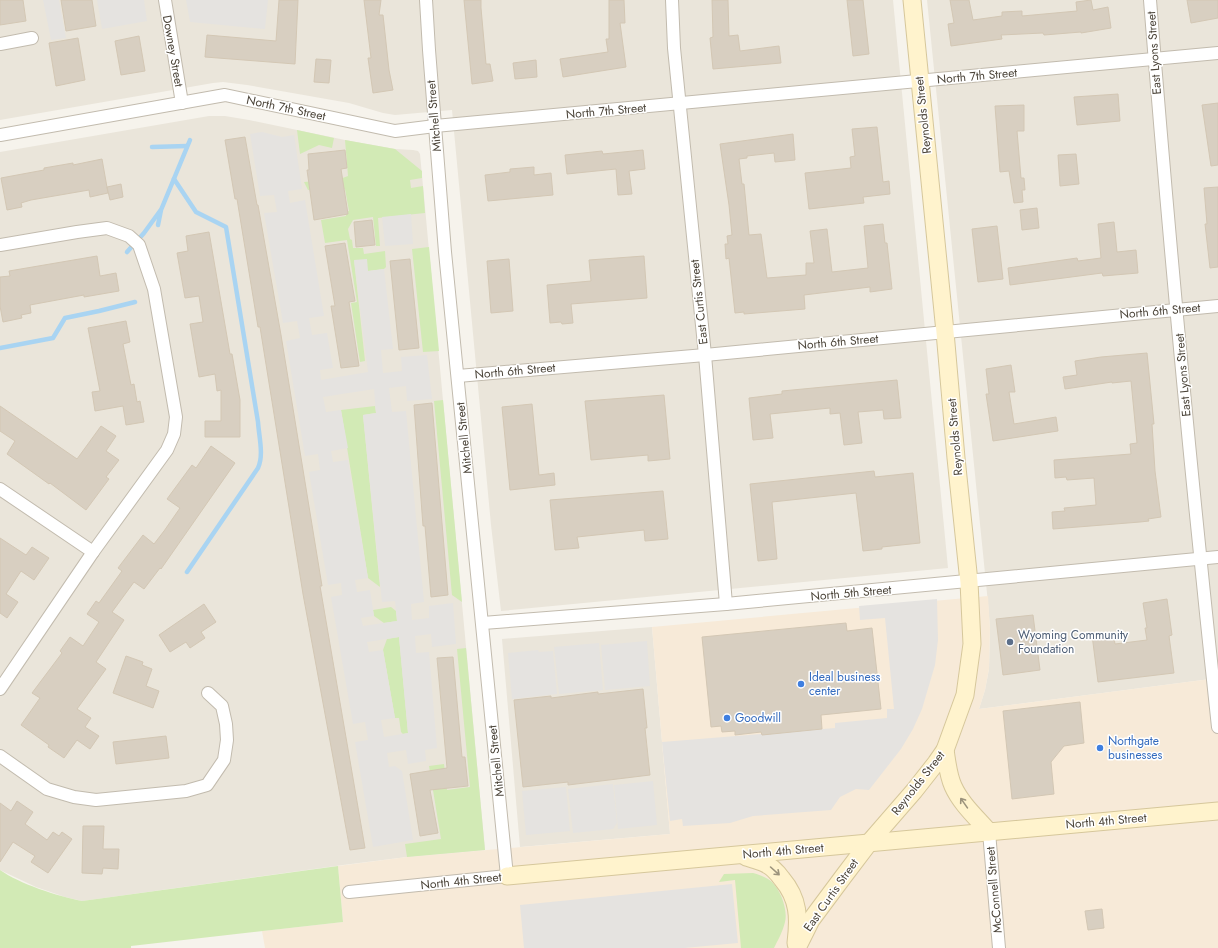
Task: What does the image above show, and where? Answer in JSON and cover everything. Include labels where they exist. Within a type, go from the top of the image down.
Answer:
[{"type":"main road","name":"Reynolds Street","points":[[868,844],[914,791],[945,750],[965,695],[972,644],[970,582],[956,458],[912,0]]},
{"type":"main road","points":[[945,750],[947,766],[953,786],[965,805],[989,832]]},
{"type":"main road","name":"North 4th Street","points":[[507,876],[1218,811]]},
{"type":"main road","name":"East Curtis Street","points":[[796,948],[812,920],[868,844]]},
{"type":"main road","points":[[740,855],[763,862],[776,871],[786,883],[794,897],[797,911],[798,926],[796,948]]},
{"type":"street","name":"Downey Street","points":[[165,0],[182,102]]},
{"type":"street","name":"Mitchell Street","points":[[426,0],[435,126],[458,376],[507,876]]},
{"type":"street","name":"East Curtis Street","points":[[672,0],[674,48],[705,355],[726,604]]},
{"type":"street","name":"East Lyons Street","points":[[1150,0],[1165,185],[1200,559],[1218,726]]},
{"type":"street","points":[[0,44],[32,38]]},
{"type":"street","name":"North 7th Street","points":[[0,134],[224,95],[395,131],[435,126],[1218,53]]},
{"type":"street","points":[[0,245],[106,228],[128,236],[140,245],[152,283],[176,417],[174,434],[167,450],[93,552],[0,689]]},
{"type":"street","name":"North 6th Street","points":[[458,376],[705,355],[1218,306]]},
{"type":"street","points":[[0,489],[93,552]]},
{"type":"street","name":"North 5th Street","points":[[483,623],[726,604],[970,582],[1218,557]]},
{"type":"street","points":[[0,756],[47,789],[74,797],[96,800],[186,791],[207,785],[224,760],[226,740],[226,724],[222,706],[208,693]]},
{"type":"street","name":"McConnell Street","points":[[989,832],[999,948]]},
{"type":"street","name":"North 4th Street","points":[[349,892],[507,876]]},
{"type":"shaded area","points":[[0,0],[893,0],[948,568],[501,611],[491,525],[452,110],[395,115],[349,103],[223,82],[0,120]]},
{"type":"shaded area","points":[[43,0],[59,0],[66,38],[51,40]]},
{"type":"shaded area","points":[[97,0],[144,0],[147,21],[102,29]]},
{"type":"shaded area","points":[[186,0],[268,0],[265,29],[190,22]]},
{"type":"shaded area","points":[[927,0],[1218,0],[1218,678],[979,709],[985,690],[989,669],[990,629]]},
{"type":"shaded area","points":[[209,116],[225,116],[249,120],[345,140],[395,149],[413,150],[418,151],[420,154],[485,850],[407,857],[343,865],[82,901],[36,887],[0,870],[0,152]]},
{"type":"shaded area","points":[[262,132],[282,137],[294,135],[302,189],[288,191],[290,203],[305,200],[324,316],[309,318],[312,335],[327,333],[333,368],[320,370],[321,380],[368,372],[354,260],[367,259],[368,271],[384,269],[393,349],[381,350],[383,373],[402,371],[401,357],[427,355],[432,399],[407,401],[406,386],[389,388],[392,412],[406,411],[424,602],[411,604],[412,620],[429,618],[429,606],[453,603],[456,644],[432,647],[431,634],[415,636],[416,653],[429,652],[437,748],[425,750],[426,761],[408,764],[406,750],[387,753],[389,767],[395,766],[402,771],[413,840],[373,847],[355,742],[368,740],[365,722],[353,724],[331,597],[342,595],[341,583],[328,585],[309,472],[320,470],[318,454],[305,456],[286,341],[300,338],[297,321],[283,323],[264,213],[277,212],[274,195],[260,196],[250,134]],"holes":[[[374,389],[376,413],[363,415],[382,602],[395,601],[397,621],[363,626],[361,618],[374,616],[370,590],[357,592],[355,580],[368,578],[348,460],[333,462],[331,451],[348,448],[341,410],[326,412],[323,397]],[[399,637],[408,733],[384,737],[381,720],[395,718],[383,650],[369,652],[367,642]]]},
{"type":"shaded area","points":[[411,214],[413,244],[385,246],[382,217]]},
{"type":"shaded area","points":[[988,596],[990,629],[989,669],[985,690],[979,709],[1218,678],[1218,948],[265,948],[262,931],[343,922],[338,866],[407,857],[670,834],[652,627]]},
{"type":"shaded area","points":[[937,599],[938,640],[935,665],[922,709],[913,729],[901,749],[869,790],[856,789],[840,797],[831,810],[753,816],[730,823],[683,826],[682,819],[670,821],[662,742],[835,728],[835,723],[887,718],[887,709],[894,709],[885,618],[860,620],[859,606]]},
{"type":"shaded area","points":[[652,627],[670,834],[520,847],[502,639]]},
{"type":"shaded area","points":[[647,641],[650,686],[605,690],[601,645]]},
{"type":"shaded area","points":[[599,643],[603,690],[559,694],[554,647]]},
{"type":"shaded area","points":[[538,650],[539,652],[553,651],[557,694],[512,699],[508,653]]},
{"type":"shaded area","points":[[653,781],[657,825],[618,829],[614,785]]},
{"type":"shaded area","points":[[613,784],[617,823],[613,829],[573,833],[568,789]]},
{"type":"shaded area","points":[[566,787],[570,831],[526,835],[522,791]]},
{"type":"shaded area","points":[[732,884],[738,943],[684,948],[524,948],[520,905]]},
{"type":"green space","points":[[297,130],[334,138],[332,148],[319,145],[300,154]]},
{"type":"green space","points":[[345,140],[395,149],[422,171],[422,178],[410,180],[411,188],[423,186],[425,213],[378,218],[380,246],[376,246],[373,217],[353,220],[348,229],[353,248],[363,248],[364,254],[385,251],[386,267],[384,269],[368,271],[354,260],[365,361],[360,362],[351,303],[357,302],[347,240],[325,243],[321,220],[346,216],[346,214],[332,214],[349,211],[345,189],[327,192],[326,187],[308,190],[304,182],[340,179],[348,176]]},
{"type":"green space","points":[[429,247],[439,351],[423,352],[412,249]]},
{"type":"green space","points":[[443,400],[462,602],[452,595],[434,401]]},
{"type":"green space","points":[[375,406],[376,413],[363,415],[380,587],[368,578],[341,410]]},
{"type":"green space","points":[[391,607],[396,611],[397,621],[384,623],[374,616],[373,610]]},
{"type":"green space","points":[[399,637],[408,733],[403,734],[401,732],[399,718],[395,718],[383,650],[387,639]]},
{"type":"green space","points":[[466,648],[485,850],[407,857],[405,844],[441,839],[429,766],[444,764],[447,790],[470,787],[457,649]]},
{"type":"green space","points":[[338,866],[343,922],[131,946],[131,948],[0,948],[0,870],[39,889],[82,901]]},
{"type":"green space","points":[[753,873],[763,876],[772,882],[778,890],[785,906],[785,922],[774,948],[741,948],[735,880],[719,882],[724,874]]},
{"type":"building","points":[[0,0],[23,0],[26,21],[0,25]]},
{"type":"building","points":[[61,0],[92,0],[96,26],[66,31]]},
{"type":"building","points":[[279,0],[298,0],[295,64],[205,57],[207,35],[276,41]]},
{"type":"building","points":[[364,0],[381,0],[379,15],[383,15],[389,70],[393,90],[373,93],[368,58],[371,58]]},
{"type":"building","points":[[464,0],[481,0],[486,64],[490,64],[493,81],[472,84]]},
{"type":"building","points":[[609,0],[624,0],[625,23],[620,23],[626,67],[563,77],[560,59],[608,52],[606,39],[609,39]]},
{"type":"building","points":[[712,0],[728,0],[729,36],[738,35],[740,51],[779,46],[781,63],[713,69],[710,38],[713,37]]},
{"type":"building","points":[[847,0],[863,0],[869,54],[853,56]]},
{"type":"building","points":[[950,0],[969,0],[973,20],[1002,16],[1002,12],[1022,11],[1022,16],[1077,11],[1076,2],[1091,0],[1093,10],[1108,7],[1111,28],[1081,33],[1001,35],[1002,39],[951,46],[948,24],[954,23]]},
{"type":"building","points":[[1187,0],[1218,0],[1218,18],[1191,23]]},
{"type":"building","points":[[139,36],[145,71],[121,75],[115,41]]},
{"type":"building","points":[[78,38],[85,80],[56,86],[49,43]]},
{"type":"building","points":[[316,59],[331,60],[329,83],[314,82]]},
{"type":"building","points":[[536,60],[537,77],[515,79],[513,63]]},
{"type":"building","points":[[1118,94],[1120,121],[1077,125],[1074,97]]},
{"type":"building","points":[[1218,103],[1218,165],[1211,166],[1202,105]]},
{"type":"building","points":[[1024,105],[1024,131],[1017,131],[1021,178],[1024,178],[1025,190],[1022,190],[1023,202],[1014,203],[1009,171],[1000,172],[995,106]]},
{"type":"building","points":[[877,127],[883,182],[889,181],[890,194],[863,197],[864,203],[809,209],[805,173],[851,168],[850,157],[855,156],[852,129]]},
{"type":"building","points":[[793,134],[795,160],[775,162],[774,153],[747,156],[747,158],[739,159],[742,184],[744,184],[749,235],[761,234],[767,278],[806,275],[806,263],[814,263],[810,231],[827,229],[832,272],[868,268],[864,226],[883,224],[885,243],[887,243],[892,289],[870,292],[870,287],[804,295],[805,309],[744,314],[744,312],[735,313],[729,258],[726,259],[725,244],[728,244],[727,236],[732,235],[720,144]]},
{"type":"building","points":[[245,137],[281,335],[322,586],[320,586],[365,848],[350,850],[303,594],[260,327],[258,327],[237,199],[235,199],[225,140]]},
{"type":"building","points":[[345,150],[347,168],[341,169],[348,214],[314,220],[307,170],[309,170],[308,154]]},
{"type":"building","points":[[643,150],[645,169],[629,171],[632,194],[618,195],[616,169],[567,174],[565,155],[602,151],[603,154]]},
{"type":"building","points":[[1076,154],[1079,184],[1060,186],[1058,155]]},
{"type":"building","points":[[102,159],[108,193],[90,197],[89,190],[31,200],[21,203],[22,207],[7,210],[1,178],[44,170],[44,168],[73,163],[73,165]]},
{"type":"building","points":[[534,167],[534,175],[551,173],[553,195],[488,201],[485,175],[510,172],[510,169]]},
{"type":"building","points":[[121,184],[123,197],[110,200],[107,187]]},
{"type":"building","points":[[1218,187],[1218,267],[1210,268],[1205,224],[1207,224],[1204,188]]},
{"type":"building","points":[[1037,208],[1039,228],[1022,230],[1020,210]]},
{"type":"building","points":[[372,220],[375,245],[356,247],[354,222]]},
{"type":"building","points":[[1114,222],[1117,252],[1136,250],[1138,273],[1103,276],[1102,273],[1010,285],[1008,268],[1077,258],[1078,261],[1101,258],[1098,224]]},
{"type":"building","points":[[997,226],[1003,279],[978,282],[972,229]]},
{"type":"building","points":[[209,232],[230,354],[232,354],[240,400],[240,437],[205,437],[205,421],[221,421],[221,390],[217,391],[215,374],[199,377],[190,324],[203,322],[199,296],[185,298],[177,253],[188,251],[186,236]]},
{"type":"building","points":[[345,243],[355,301],[349,302],[359,366],[341,368],[331,306],[335,306],[325,246]]},
{"type":"building","points":[[97,256],[100,276],[116,273],[119,291],[84,297],[84,295],[30,305],[31,313],[21,315],[22,318],[3,322],[0,306],[0,277],[10,276],[9,271]]},
{"type":"building","points":[[644,256],[647,298],[571,304],[573,323],[550,323],[547,285],[591,281],[589,260]]},
{"type":"building","points":[[410,259],[419,348],[399,350],[390,261]]},
{"type":"building","points":[[509,259],[513,311],[491,313],[487,261]]},
{"type":"building","points":[[126,321],[130,342],[123,344],[131,385],[134,384],[137,402],[140,401],[144,422],[126,425],[123,406],[95,411],[92,392],[100,391],[88,328]]},
{"type":"building","points":[[1147,353],[1154,424],[1152,424],[1155,471],[1161,517],[1140,522],[1053,529],[1052,512],[1065,511],[1064,508],[1096,505],[1094,478],[1067,480],[1066,477],[1055,478],[1054,460],[1131,454],[1130,444],[1137,443],[1131,381],[1112,382],[1065,389],[1063,377],[1077,375],[1075,361]]},
{"type":"building","points":[[1011,365],[1015,392],[1009,392],[1014,424],[1056,417],[1058,431],[993,441],[986,394],[989,394],[986,369]]},
{"type":"building","points":[[897,380],[901,418],[884,419],[883,410],[858,412],[862,443],[844,445],[840,413],[830,414],[830,408],[770,414],[773,438],[753,440],[749,398],[782,394],[782,391]]},
{"type":"building","points":[[664,395],[670,459],[648,461],[648,455],[591,460],[585,401]]},
{"type":"building","points":[[432,403],[448,595],[431,597],[425,526],[423,526],[414,405]]},
{"type":"building","points":[[532,404],[539,475],[554,473],[555,485],[510,490],[502,407]]},
{"type":"building","points":[[0,406],[77,459],[101,426],[116,436],[106,451],[119,460],[106,477],[109,479],[86,510],[50,483],[49,484],[7,454],[15,441],[0,431]]},
{"type":"building","points":[[211,446],[235,463],[161,569],[160,568],[144,589],[134,582],[112,612],[124,620],[96,662],[106,669],[77,709],[91,718],[85,727],[99,736],[90,749],[77,740],[64,758],[21,725],[40,698],[32,693],[62,653],[60,651],[70,637],[83,646],[99,622],[87,614],[96,601],[99,603],[122,571],[118,568],[143,535],[154,544],[164,531],[180,508],[167,499],[192,465],[196,468]]},
{"type":"building","points":[[874,471],[875,477],[913,473],[920,543],[882,547],[882,549],[863,551],[856,493],[772,502],[777,559],[758,561],[750,484]]},
{"type":"building","points":[[663,491],[668,539],[645,541],[644,530],[577,537],[579,548],[555,550],[550,500]]},
{"type":"building","points":[[0,538],[26,555],[32,547],[49,558],[34,580],[21,571],[6,594],[18,602],[7,618],[0,613]]},
{"type":"building","points":[[1167,599],[1172,635],[1169,636],[1174,673],[1098,682],[1092,635],[1113,632],[1115,644],[1147,640],[1145,628],[1147,628],[1143,603]]},
{"type":"building","points":[[204,604],[216,622],[201,632],[205,638],[190,648],[186,642],[170,652],[159,635]]},
{"type":"building","points":[[1033,615],[1040,670],[1003,675],[996,619]]},
{"type":"building","points":[[846,623],[847,631],[872,628],[881,709],[821,715],[822,729],[762,735],[761,732],[735,735],[735,731],[722,732],[721,726],[711,727],[702,637]]},
{"type":"building","points":[[126,656],[143,662],[142,665],[152,669],[146,686],[159,691],[153,708],[113,693]]},
{"type":"building","points":[[453,657],[462,757],[465,757],[468,786],[430,790],[438,833],[420,836],[410,774],[447,768],[437,658]]},
{"type":"building","points":[[643,689],[650,775],[568,785],[568,782],[523,787],[514,700]]},
{"type":"building","points":[[1080,702],[1084,743],[1064,746],[1051,762],[1054,794],[1012,799],[1003,711]]},
{"type":"building","points":[[166,736],[169,758],[116,764],[113,742]]},
{"type":"building","points":[[17,801],[33,812],[25,824],[47,840],[53,832],[59,836],[62,832],[72,839],[48,873],[31,862],[35,856],[13,842],[0,862],[0,803],[11,811]]},
{"type":"building","points":[[83,826],[104,826],[103,849],[119,849],[118,869],[103,868],[102,874],[82,873]]},
{"type":"building","points":[[1102,909],[1104,928],[1088,930],[1085,911]]},
{"type":"waterway","points":[[158,225],[161,210],[190,140]]},
{"type":"waterway","points":[[152,147],[187,146]]},
{"type":"waterway","points":[[174,179],[196,212],[226,227],[261,446],[261,457],[258,468],[187,572]]},
{"type":"waterway","points":[[127,252],[144,233],[160,211]]},
{"type":"waterway","points":[[0,348],[53,338],[65,318],[135,302]]},
{"type":"place","name":"Wyoming Community Foundation","points":[[1010,642]]},
{"type":"place","name":"Ideal business center","points":[[801,684]]},
{"type":"place","name":"Goodwill","points":[[727,718]]},
{"type":"place","name":"Northgate businesses","points":[[1100,748]]}]
